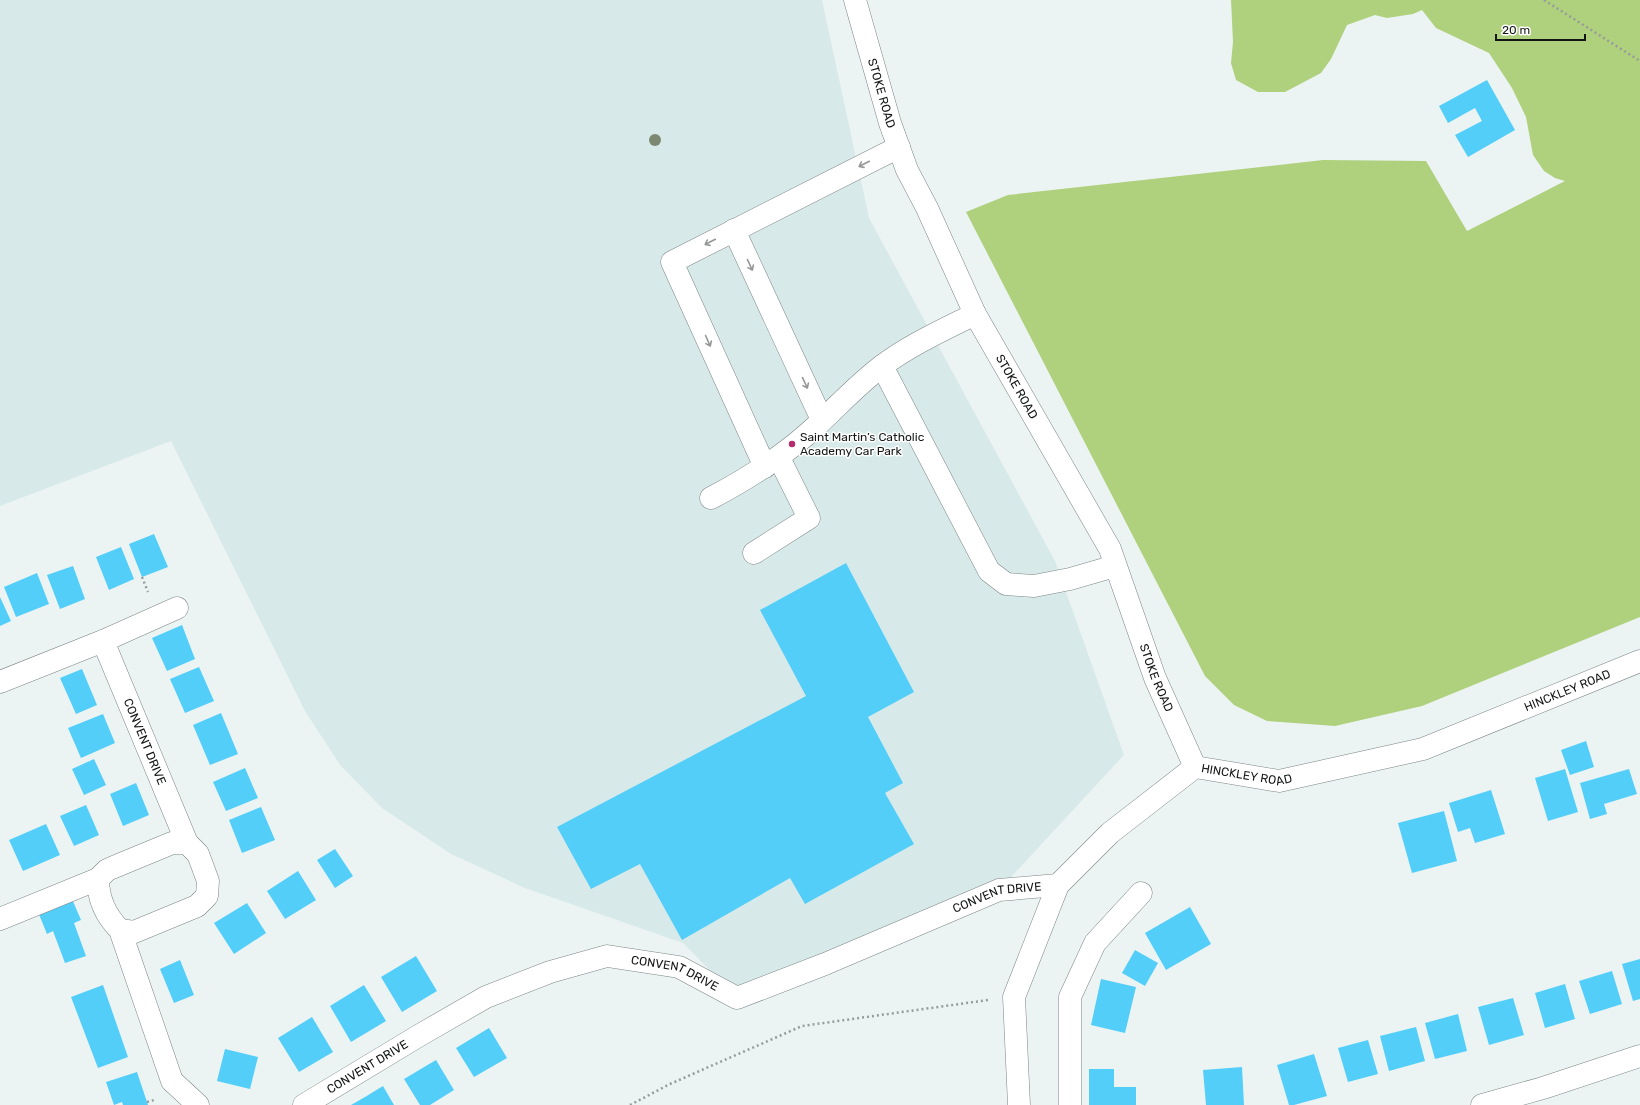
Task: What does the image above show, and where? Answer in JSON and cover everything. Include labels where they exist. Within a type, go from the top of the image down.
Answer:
[{"type":"street","name":"STOKE ROAD","points":[[855,0],[890,123],[907,170],[927,208],[975,314],[1110,549],[1155,678],[1195,767]]},
{"type":"street","points":[[754,553],[809,518],[772,462],[672,262],[899,147]]},
{"type":"street","points":[[734,230],[822,420]]},
{"type":"street","points":[[711,498],[772,462],[822,420],[882,366],[922,340],[975,314]]},
{"type":"street","points":[[882,366],[989,571],[1006,584],[1034,586],[1070,579],[1115,566]]},
{"type":"street","points":[[0,682],[103,641],[177,608]]},
{"type":"street","name":"CONVENT DRIVE","points":[[103,641],[187,843],[198,854],[208,881],[206,896],[197,906],[134,932],[120,930]]},
{"type":"street","name":"HINCKLEY ROAD","points":[[1019,1105],[1014,997],[1058,885],[1110,833],[1195,767],[1279,781],[1423,749],[1640,661]]},
{"type":"street","points":[[0,919],[98,879],[107,870],[172,843],[187,843]]},
{"type":"street","points":[[98,879],[98,892],[109,920],[120,930],[172,1081],[198,1105]]},
{"type":"street","name":"CONVENT DRIVE","points":[[304,1105],[486,997],[557,970],[607,956],[679,967],[737,998],[825,964],[999,890],[1058,885]]},
{"type":"street","points":[[1070,1105],[1070,997],[1095,943],[1141,893]]},
{"type":"street","points":[[1482,1105],[1543,1088],[1640,1056]]},
{"type":"path","points":[[1544,0],[1640,61]]},
{"type":"path","points":[[630,1105],[670,1084],[802,1026],[1014,997]]},
{"type":"shaded area","points":[[0,0],[822,0],[869,218],[1055,561],[1124,755],[999,890],[737,998],[683,943],[525,888],[451,854],[382,808],[340,765],[305,711],[171,441],[0,506]]},
{"type":"green space","points":[[1231,0],[1640,0],[1640,617],[1422,706],[1335,726],[1267,721],[1234,705],[1205,676],[966,212],[1008,195],[1323,160],[1426,161],[1467,231],[1565,181],[1555,178],[1544,171],[1533,155],[1526,117],[1512,88],[1489,53],[1436,28],[1422,10],[1413,14],[1387,18],[1375,15],[1347,25],[1331,59],[1321,73],[1285,92],[1258,92],[1236,80],[1231,63],[1233,42]]},
{"type":"building","points":[[1487,80],[1515,130],[1468,157],[1455,135],[1482,121],[1475,108],[1448,123],[1439,106]]},
{"type":"building","points":[[154,534],[168,567],[142,577],[129,544]]},
{"type":"building","points":[[121,547],[134,579],[109,590],[96,557]]},
{"type":"building","points":[[846,563],[914,692],[868,717],[903,783],[885,793],[914,844],[805,904],[790,878],[682,940],[640,864],[591,889],[557,827],[806,696],[760,610]]},
{"type":"building","points":[[73,566],[85,599],[60,609],[47,575]]},
{"type":"building","points":[[37,573],[49,604],[16,617],[4,587]]},
{"type":"building","points":[[0,597],[11,621],[0,626]]},
{"type":"building","points":[[182,625],[195,659],[167,671],[152,638]]},
{"type":"building","points":[[199,667],[214,701],[185,713],[170,679]]},
{"type":"building","points":[[82,669],[97,705],[76,714],[60,678]]},
{"type":"building","points":[[221,713],[238,754],[210,765],[193,725]]},
{"type":"building","points":[[103,714],[115,743],[81,758],[68,728]]},
{"type":"building","points":[[1586,741],[1594,767],[1570,775],[1561,750]]},
{"type":"building","points":[[94,759],[106,785],[84,795],[72,769]]},
{"type":"building","points":[[245,768],[258,798],[226,811],[213,782]]},
{"type":"building","points":[[1565,769],[1578,812],[1548,821],[1535,778]]},
{"type":"building","points":[[1629,769],[1637,794],[1604,804],[1607,814],[1590,819],[1580,783]]},
{"type":"building","points":[[136,783],[149,815],[123,826],[110,794]]},
{"type":"building","points":[[1491,790],[1505,834],[1475,843],[1470,828],[1458,832],[1449,803]]},
{"type":"building","points":[[86,805],[99,835],[74,846],[60,816]]},
{"type":"building","points":[[261,807],[275,840],[242,853],[229,820]]},
{"type":"building","points":[[1444,811],[1457,861],[1412,873],[1398,823]]},
{"type":"building","points":[[46,824],[60,855],[23,871],[9,840]]},
{"type":"building","points":[[335,849],[353,876],[335,888],[317,860]]},
{"type":"building","points":[[298,871],[316,900],[285,919],[267,891]]},
{"type":"building","points":[[72,899],[81,920],[74,923],[86,956],[65,963],[53,931],[47,934],[38,912]]},
{"type":"building","points":[[247,903],[266,933],[234,954],[214,923]]},
{"type":"building","points":[[1190,907],[1211,944],[1166,970],[1145,933]]},
{"type":"building","points":[[1135,950],[1158,963],[1145,986],[1122,973]]},
{"type":"building","points":[[416,956],[437,991],[402,1012],[381,977]]},
{"type":"building","points":[[1640,959],[1640,999],[1633,1001],[1622,964]]},
{"type":"building","points":[[180,960],[194,995],[174,1003],[160,969]]},
{"type":"building","points":[[1612,971],[1622,1004],[1590,1014],[1579,981]]},
{"type":"building","points":[[1101,979],[1136,987],[1125,1033],[1091,1025]]},
{"type":"building","points":[[1565,984],[1575,1019],[1545,1028],[1535,993]]},
{"type":"building","points":[[103,985],[128,1057],[98,1068],[71,997]]},
{"type":"building","points":[[364,985],[386,1021],[351,1042],[330,1006]]},
{"type":"building","points":[[1513,998],[1524,1035],[1489,1045],[1478,1007]]},
{"type":"building","points":[[1458,1014],[1467,1051],[1435,1059],[1425,1023]]},
{"type":"building","points":[[312,1017],[333,1052],[299,1072],[278,1038]]},
{"type":"building","points":[[1416,1027],[1425,1061],[1389,1071],[1380,1036]]},
{"type":"building","points":[[489,1028],[507,1058],[474,1077],[456,1048]]},
{"type":"building","points":[[1368,1040],[1378,1074],[1348,1082],[1338,1048]]},
{"type":"building","points":[[225,1049],[258,1057],[250,1089],[217,1081]]},
{"type":"building","points":[[1314,1054],[1327,1096],[1289,1105],[1277,1065]]},
{"type":"building","points":[[436,1060],[454,1090],[430,1105],[420,1105],[404,1079]]},
{"type":"building","points":[[1242,1067],[1244,1105],[1206,1105],[1203,1070]]},
{"type":"building","points":[[1089,1069],[1114,1069],[1114,1087],[1136,1087],[1136,1105],[1089,1105]]},
{"type":"building","points":[[137,1072],[148,1105],[123,1105],[122,1102],[114,1105],[106,1082]]},
{"type":"building","points":[[383,1086],[394,1105],[351,1105],[365,1097]]},
{"type":"place","name":"Saint Martin’s Catholic Academy Car Park","points":[[792,444]]}]
